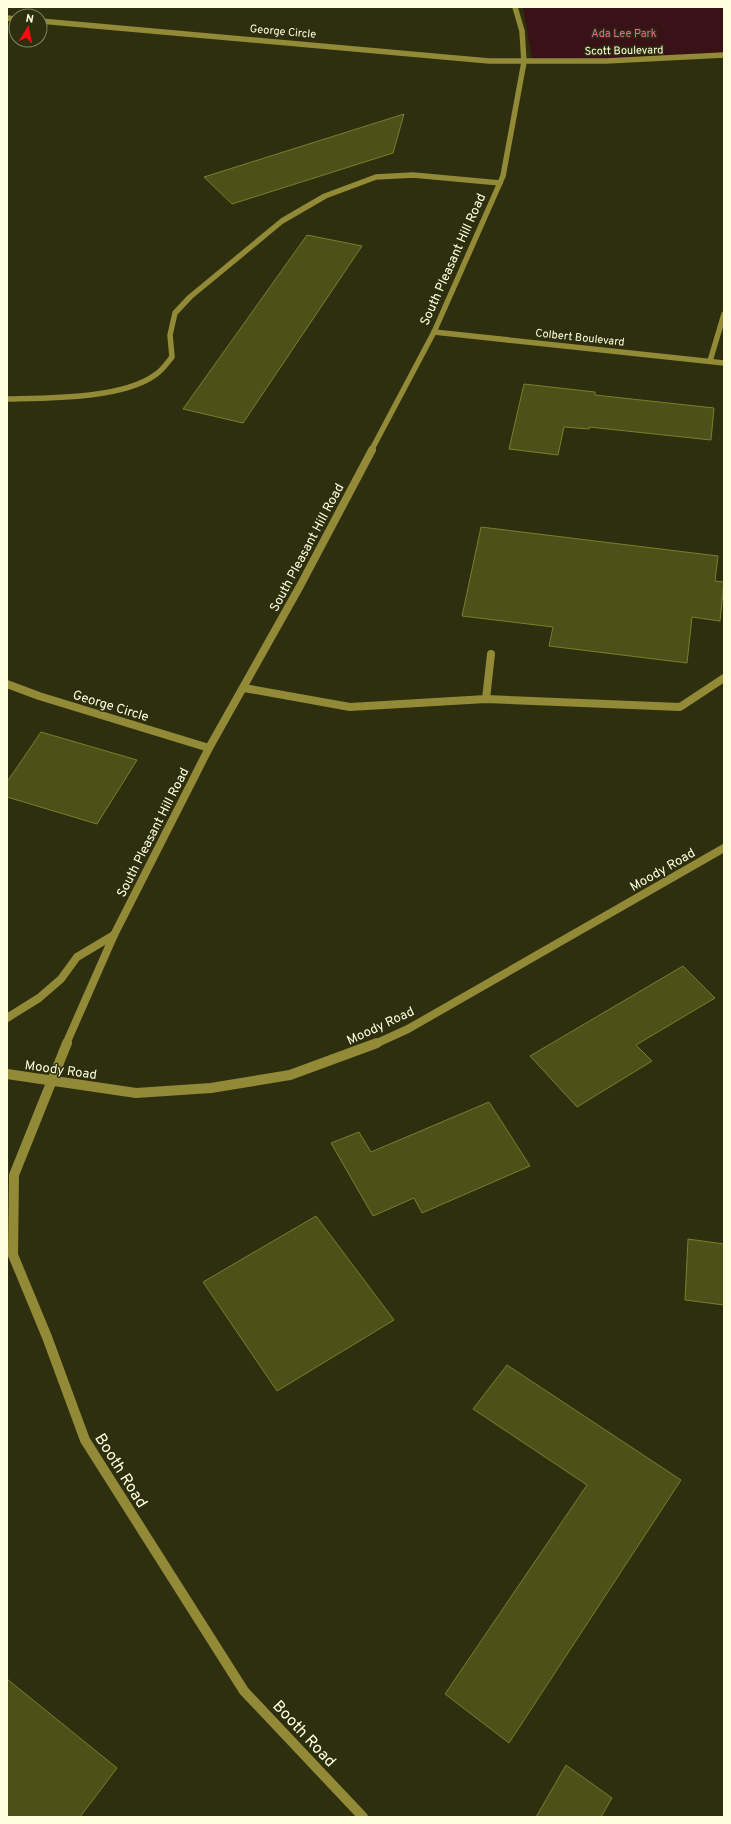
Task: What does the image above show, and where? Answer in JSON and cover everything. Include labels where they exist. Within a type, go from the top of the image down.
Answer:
[{"type":"street","name":"South Pleasant Hill Road","points":[[50,1081],[114,935],[210,748],[244,688],[434,332],[500,183],[503,176],[524,62],[522,31],[515,7]]},
{"type":"street","name":"George Circle","points":[[48,22],[489,61],[524,62]]},
{"type":"street","name":"Scott Boulevard","points":[[524,62],[653,61],[724,55]]},
{"type":"street","points":[[7,399],[88,394],[128,389],[156,376],[172,357],[170,335],[175,314],[190,297],[282,221],[325,196],[376,177],[413,175],[500,183]]},
{"type":"street","points":[[710,361],[724,314]]},
{"type":"street","name":"Colbert Boulevard","points":[[434,332],[724,363]]},
{"type":"street","points":[[486,699],[492,654]]},
{"type":"street","points":[[244,688],[350,707],[486,699],[680,707],[724,678]]},
{"type":"street","name":"George Circle","points":[[7,684],[210,748]]},
{"type":"street","name":"Moody Road","points":[[7,1074],[136,1093],[211,1088],[290,1075],[362,1050],[408,1029],[724,848]]},
{"type":"street","points":[[7,1018],[40,998],[61,979],[77,957],[114,935]]},
{"type":"street","name":"Booth Road","points":[[50,1081],[14,1175],[13,1255],[47,1337],[85,1440],[244,1691],[363,1817]]},
{"type":"green space","name":"Ada Lee Park","points":[[523,7],[724,7],[724,53],[650,58],[532,59]]},
{"type":"building","points":[[404,114],[393,153],[232,204],[204,177]]},
{"type":"building","points":[[307,235],[362,246],[243,423],[183,409]]},
{"type":"building","points":[[524,384],[595,392],[595,395],[714,408],[711,440],[589,427],[589,429],[564,427],[558,455],[509,449]]},
{"type":"building","points":[[481,527],[718,556],[715,581],[724,582],[720,621],[692,617],[687,663],[549,646],[553,627],[462,616]]},
{"type":"building","points":[[41,732],[137,760],[97,824],[7,797],[7,782]]},
{"type":"building","points":[[683,966],[715,998],[636,1045],[652,1061],[577,1107],[530,1056]]},
{"type":"building","points":[[489,1102],[530,1166],[422,1213],[414,1198],[373,1216],[331,1143],[359,1132],[371,1152]]},
{"type":"building","points":[[316,1216],[394,1320],[277,1391],[203,1282]]},
{"type":"building","points":[[688,1239],[724,1244],[724,1305],[685,1300]]},
{"type":"building","points":[[507,1365],[681,1480],[509,1743],[445,1694],[587,1485],[473,1409]]},
{"type":"building","points":[[7,1679],[117,1768],[80,1817],[7,1817]]},
{"type":"building","points":[[566,1765],[612,1798],[601,1817],[536,1817]]}]
